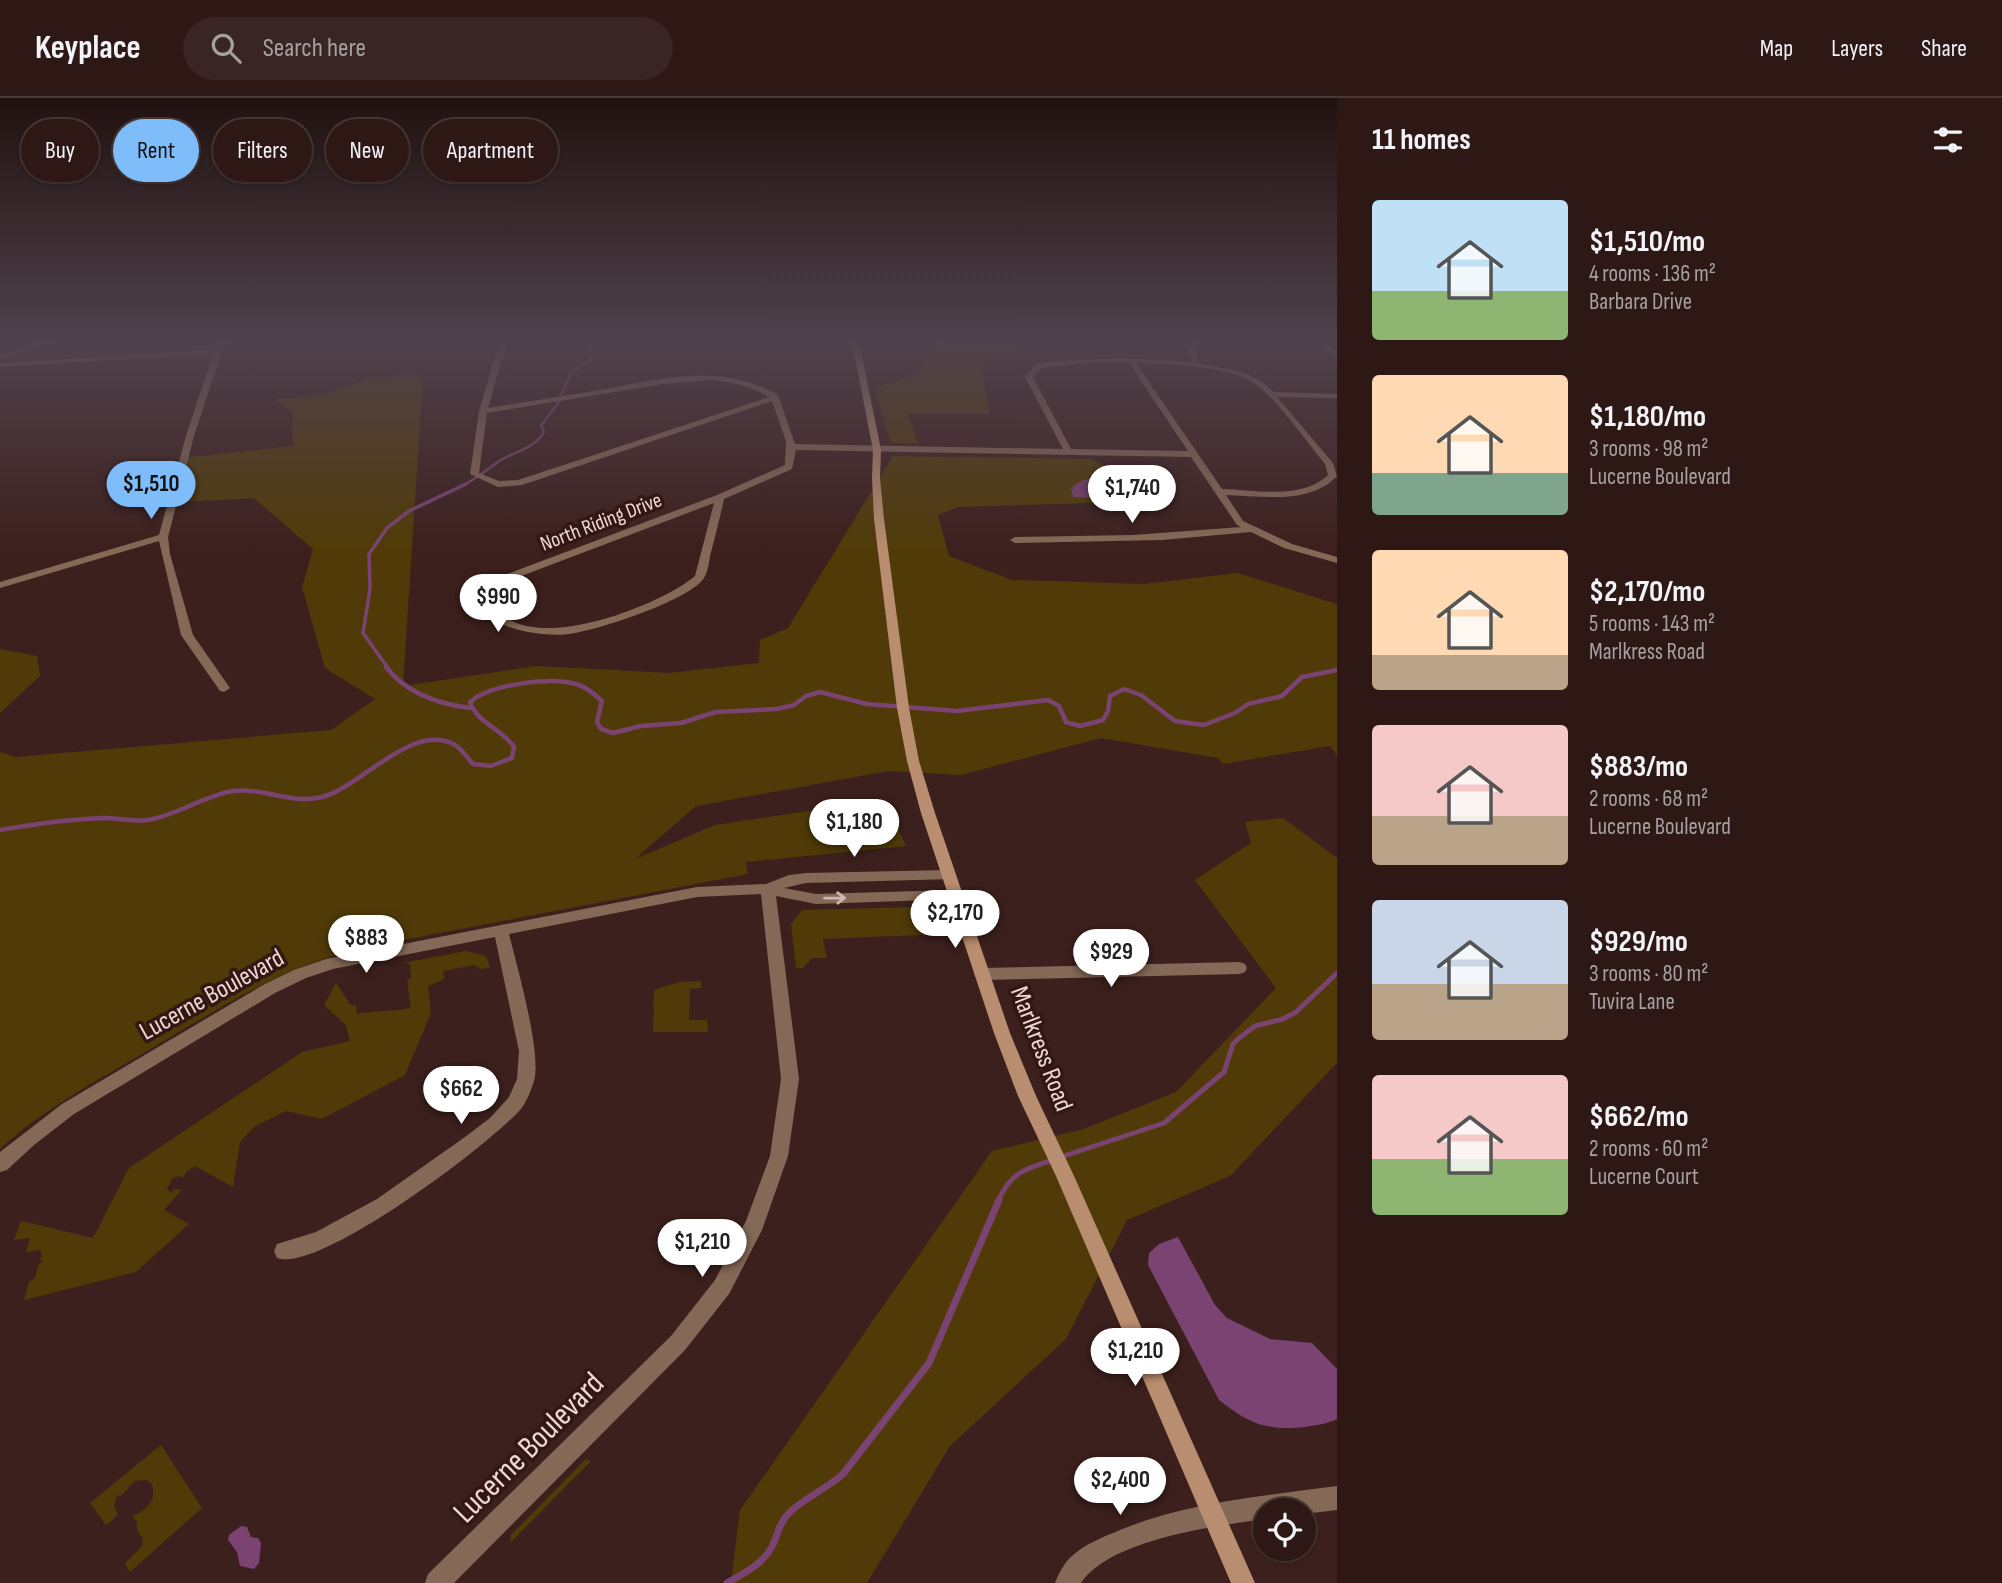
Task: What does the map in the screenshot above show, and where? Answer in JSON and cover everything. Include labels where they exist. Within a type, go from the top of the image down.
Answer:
[{"type":"street","points":[[198,411],[163,537],[165,554],[187,635],[223,688]]},
{"type":"street","points":[[483,411],[474,474],[498,484],[519,483],[732,411]]},
{"type":"street","points":[[720,497],[789,467],[792,460],[791,447],[780,411]]},
{"type":"street","name":"Marlkress Road","points":[[869,411],[877,450],[879,519],[903,708],[913,761],[954,895],[1002,1034],[1039,1124],[1065,1176],[1243,1583]]},
{"type":"street","points":[[1047,411],[1068,452]]},
{"type":"street","points":[[1165,411],[1231,512],[1250,529],[1288,547],[1337,560]]},
{"type":"street","points":[[1218,492],[1313,490],[1321,487],[1333,475],[1329,463],[1286,411]]},
{"type":"street","points":[[791,447],[1193,454]]},
{"type":"street","name":"North Riding Drive","points":[[720,497],[700,577],[694,585],[676,595],[569,631],[535,631],[515,625],[500,617],[491,608],[490,602],[498,581],[720,497]]},
{"type":"street","points":[[1015,540],[1121,541],[1187,537],[1250,529]]},
{"type":"street","points":[[0,585],[163,537]]},
{"type":"street","name":"Lucerne Boulevard","points":[[768,889],[789,880],[806,878],[948,875]]},
{"type":"street","name":"Lucerne Boulevard","points":[[437,1583],[639,1384],[683,1337],[722,1287],[755,1224],[779,1157],[790,1079],[768,889]]},
{"type":"street","name":"Lucerne Boulevard","points":[[0,1164],[27,1139],[77,1103],[286,980],[318,968],[351,959],[697,892],[768,889],[816,899],[954,895]]},
{"type":"street","points":[[284,1251],[320,1240],[384,1205],[496,1124],[516,1102],[526,1079],[527,1051],[501,931]]},
{"type":"street","points":[[982,974],[1239,968]]},
{"type":"street","points":[[1067,1583],[1081,1563],[1127,1538],[1214,1514],[1337,1498]]},
{"type":"shaded area","points":[[421,411],[403,686],[536,666],[669,673],[759,663],[760,640],[788,628],[893,456],[1091,459],[1127,476],[1128,502],[958,507],[938,515],[949,556],[1012,580],[1144,584],[1238,573],[1337,604],[1337,756],[1330,746],[1223,764],[1218,758],[1101,738],[961,775],[888,771],[696,806],[635,859],[715,825],[849,805],[890,810],[906,846],[746,862],[748,874],[335,955],[277,978],[223,1006],[68,1098],[0,1149],[0,752],[16,757],[331,730],[375,699],[325,668],[302,587],[313,549],[254,498],[178,502],[188,457],[293,446],[292,412]]},
{"type":"shaded area","points":[[881,411],[990,411],[990,414],[908,414],[918,444],[891,443]]},
{"type":"shaded area","points":[[1094,477],[1119,487],[1123,497],[1073,497],[1071,488]]},
{"type":"shaded area","points":[[0,649],[37,656],[40,676],[0,713]]},
{"type":"shaded area","points":[[1283,818],[1337,858],[1337,1063],[1230,1176],[1127,1220],[1066,1339],[950,1446],[867,1583],[731,1583],[740,1510],[992,1151],[1084,1129],[1176,1092],[1276,988],[1195,880],[1251,843],[1245,822]]},
{"type":"shaded area","points":[[915,907],[934,918],[942,934],[823,939],[827,958],[812,958],[803,968],[796,968],[791,924],[802,910]]},
{"type":"shaded area","points":[[466,951],[486,956],[490,968],[481,969],[474,965],[443,971],[444,979],[428,986],[431,1013],[405,1075],[322,1119],[286,1111],[255,1126],[240,1142],[233,1187],[195,1166],[187,1171],[183,1178],[173,1178],[167,1189],[171,1192],[175,1189],[182,1190],[164,1210],[189,1224],[136,1272],[24,1300],[29,1282],[35,1278],[38,1265],[44,1261],[40,1261],[42,1253],[39,1250],[26,1252],[30,1238],[14,1240],[21,1221],[93,1238],[129,1168],[302,1052],[350,1041],[346,1025],[324,1005],[336,983],[350,1004],[356,1006],[357,1014],[411,1008],[407,980],[411,978],[410,964],[403,963]]},
{"type":"shaded area","points":[[701,981],[701,988],[690,989],[689,1020],[707,1020],[708,1032],[653,1032],[654,990],[679,982]]},
{"type":"shaded area","points":[[1178,1237],[1215,1305],[1227,1318],[1270,1339],[1312,1343],[1337,1369],[1337,1419],[1305,1427],[1269,1427],[1249,1420],[1219,1400],[1148,1265],[1149,1253],[1159,1244]]},
{"type":"shaded area","points":[[161,1445],[202,1508],[130,1572],[125,1564],[142,1546],[143,1539],[132,1516],[150,1504],[152,1484],[147,1480],[135,1481],[121,1496],[117,1495],[114,1505],[118,1515],[106,1525],[90,1503]]},
{"type":"shaded area","points":[[586,1459],[591,1461],[510,1543],[511,1535]]},
{"type":"shaded area","points":[[241,1526],[247,1527],[251,1537],[258,1538],[261,1543],[259,1563],[254,1569],[240,1566],[237,1552],[228,1540],[229,1535]]},
{"type":"waterway","points":[[463,485],[501,460],[530,446],[544,432],[541,426],[552,411]]},
{"type":"waterway","points":[[388,668],[363,633],[370,589],[369,554],[387,528],[409,511],[463,485]]},
{"type":"waterway","points":[[386,667],[413,691],[446,704],[470,708]]},
{"type":"waterway","points":[[0,830],[105,818],[148,820],[233,791],[255,791],[300,799],[322,797],[337,791],[405,748],[422,742],[439,740],[455,745],[473,764],[491,766],[512,758],[514,747],[478,715],[470,702],[492,690],[523,683],[568,682],[585,688],[602,701],[597,722],[601,729],[613,733],[641,726],[681,723],[716,712],[777,709],[794,705],[806,696],[820,692],[867,704],[957,711],[1048,700],[1059,706],[1066,722],[1080,726],[1103,720],[1108,711],[1110,696],[1124,689],[1141,695],[1175,721],[1204,725],[1235,713],[1248,704],[1282,696],[1302,677],[1337,670]]},
{"type":"waterway","points":[[1061,1157],[1164,1123],[1224,1072],[1233,1044],[1239,1038],[1255,1026],[1283,1019],[1296,1012],[1337,973]]},
{"type":"waterway","points":[[998,1201],[1008,1184],[1020,1173],[1053,1160]]},
{"type":"waterway","points":[[727,1583],[766,1556],[790,1512],[843,1474],[929,1363],[999,1200]]}]
